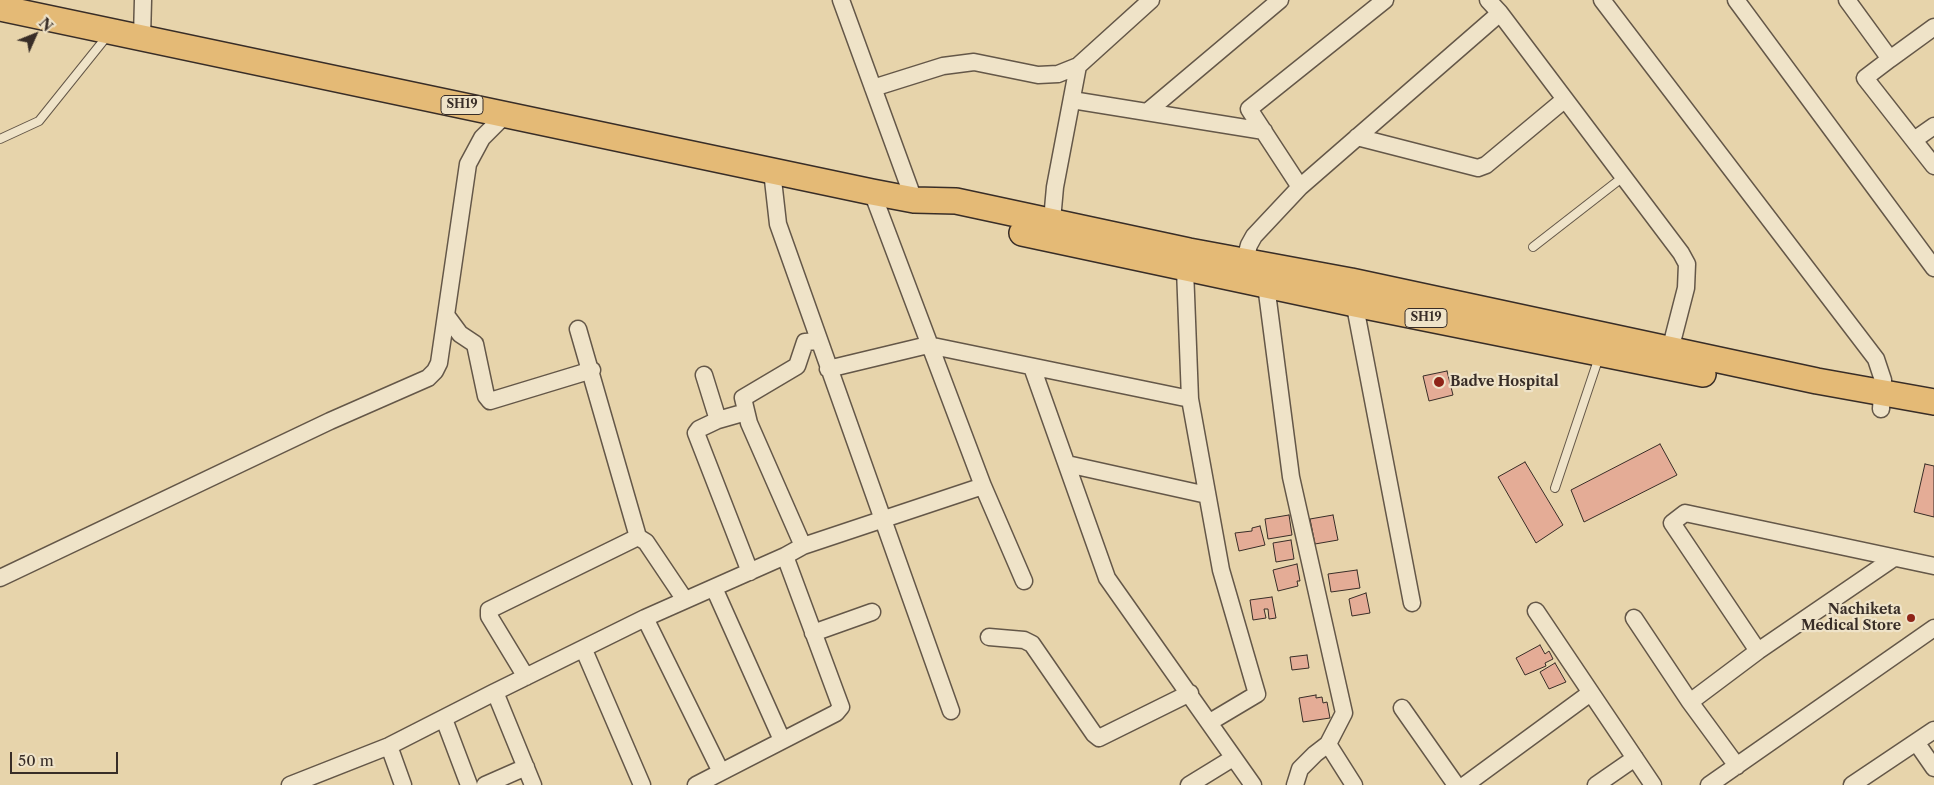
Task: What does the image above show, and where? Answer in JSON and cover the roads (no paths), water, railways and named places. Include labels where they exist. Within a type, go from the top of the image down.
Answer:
[{"type":"main road","name":"SH19","points":[[0,8],[872,192],[919,200],[951,216],[1051,232],[1353,292],[1882,401],[1934,418]]},
{"type":"main road","name":"SH19","points":[[1051,232],[1185,269],[1242,271],[1266,285],[1353,292],[1600,353],[1668,358]]},
{"type":"main road","name":"SH19","points":[[1882,401],[1934,402]]},
{"type":"street","points":[[142,37],[143,0]]},
{"type":"street","points":[[841,0],[873,88],[919,200]]},
{"type":"street","points":[[873,88],[944,66],[974,62],[1038,75],[1058,74],[1078,66],[1151,0]]},
{"type":"street","points":[[1147,112],[1280,0]]},
{"type":"street","points":[[1300,186],[1249,109],[1385,0]]},
{"type":"street","points":[[1488,0],[1500,13],[1681,253],[1687,264],[1686,288],[1668,358]]},
{"type":"street","points":[[1602,0],[1876,359],[1883,380],[1882,401]]},
{"type":"street","points":[[1736,0],[1934,268]]},
{"type":"street","points":[[1850,1],[1890,59]]},
{"type":"street","points":[[1242,271],[1254,236],[1300,186],[1500,13]]},
{"type":"street","points":[[1934,27],[1865,78],[1934,166]]},
{"type":"street","points":[[1051,232],[1055,187],[1078,66]]},
{"type":"street","points":[[1072,100],[1264,131]]},
{"type":"street","points":[[1357,137],[1478,168],[1486,165],[1564,100]]},
{"type":"street","points":[[0,578],[321,425],[428,378],[439,363],[468,164],[482,138],[506,114]]},
{"type":"street","points":[[1914,140],[1934,126]]},
{"type":"street","points":[[772,171],[778,224],[951,712]]},
{"type":"street","points":[[872,192],[928,345],[983,486],[1024,581]]},
{"type":"street","points":[[1185,269],[1190,399],[1221,570],[1256,694],[1210,722]]},
{"type":"street","points":[[1266,285],[1291,477],[1344,713],[1328,744],[1314,754],[1300,769],[1295,785]]},
{"type":"street","points":[[1353,292],[1412,603]]},
{"type":"street","points":[[446,315],[460,334],[475,344],[486,396],[490,401],[592,370]]},
{"type":"street","points":[[578,329],[592,370],[638,538],[646,542],[685,600]]},
{"type":"street","points":[[803,546],[749,423],[743,398],[797,366],[805,342],[818,340]]},
{"type":"street","points":[[828,369],[928,345],[1190,399]]},
{"type":"street","points":[[1032,366],[1107,578],[1190,693],[1210,722],[1219,740],[1253,785]]},
{"type":"street","points":[[704,375],[718,420]]},
{"type":"street","points":[[746,412],[718,420],[699,429],[696,436],[750,572]]},
{"type":"street","points":[[1067,464],[1207,495]]},
{"type":"street","points":[[290,785],[389,746],[645,618],[750,572],[803,546],[983,486]]},
{"type":"street","points":[[1758,651],[1672,523],[1685,513],[1934,566]]},
{"type":"street","points":[[526,677],[490,616],[489,610],[638,538]]},
{"type":"street","points":[[696,785],[836,713],[842,707],[784,556]]},
{"type":"street","points":[[1690,702],[1758,651],[1894,558]]},
{"type":"street","points":[[714,588],[782,740]]},
{"type":"street","points":[[1536,611],[1589,694],[1653,785]]},
{"type":"street","points":[[814,634],[872,612]]},
{"type":"street","points":[[645,618],[721,772]]},
{"type":"street","points":[[1634,618],[1690,702],[1737,766]]},
{"type":"street","points":[[1709,785],[1934,628]]},
{"type":"street","points":[[989,637],[1024,640],[1032,644],[1094,734],[1099,738],[1190,693]]},
{"type":"street","points":[[584,650],[642,785]]},
{"type":"street","points":[[495,692],[533,785]]},
{"type":"street","points":[[1465,785],[1589,694]]},
{"type":"street","points":[[1402,708],[1456,785]]},
{"type":"street","points":[[444,719],[469,785]]},
{"type":"street","points":[[1852,785],[1934,730]]},
{"type":"street","points":[[1916,742],[1934,768]]},
{"type":"street","points":[[1328,744],[1354,785]]},
{"type":"street","points":[[389,746],[403,785]]},
{"type":"street","points":[[1189,785],[1233,758]]},
{"type":"street","points":[[1596,785],[1635,758]]},
{"type":"street","points":[[485,785],[526,767]]},
{"type":"lane","points":[[0,138],[39,121],[111,31]]},
{"type":"lane","points":[[1533,247],[1623,177]]},
{"type":"lane","points":[[1555,488],[1600,353]]},
{"type":"place","name":"Badve Hospital","points":[[1439,382]]},
{"type":"place","name":"Nachiketa Medical Store","points":[[1911,618]]}]
